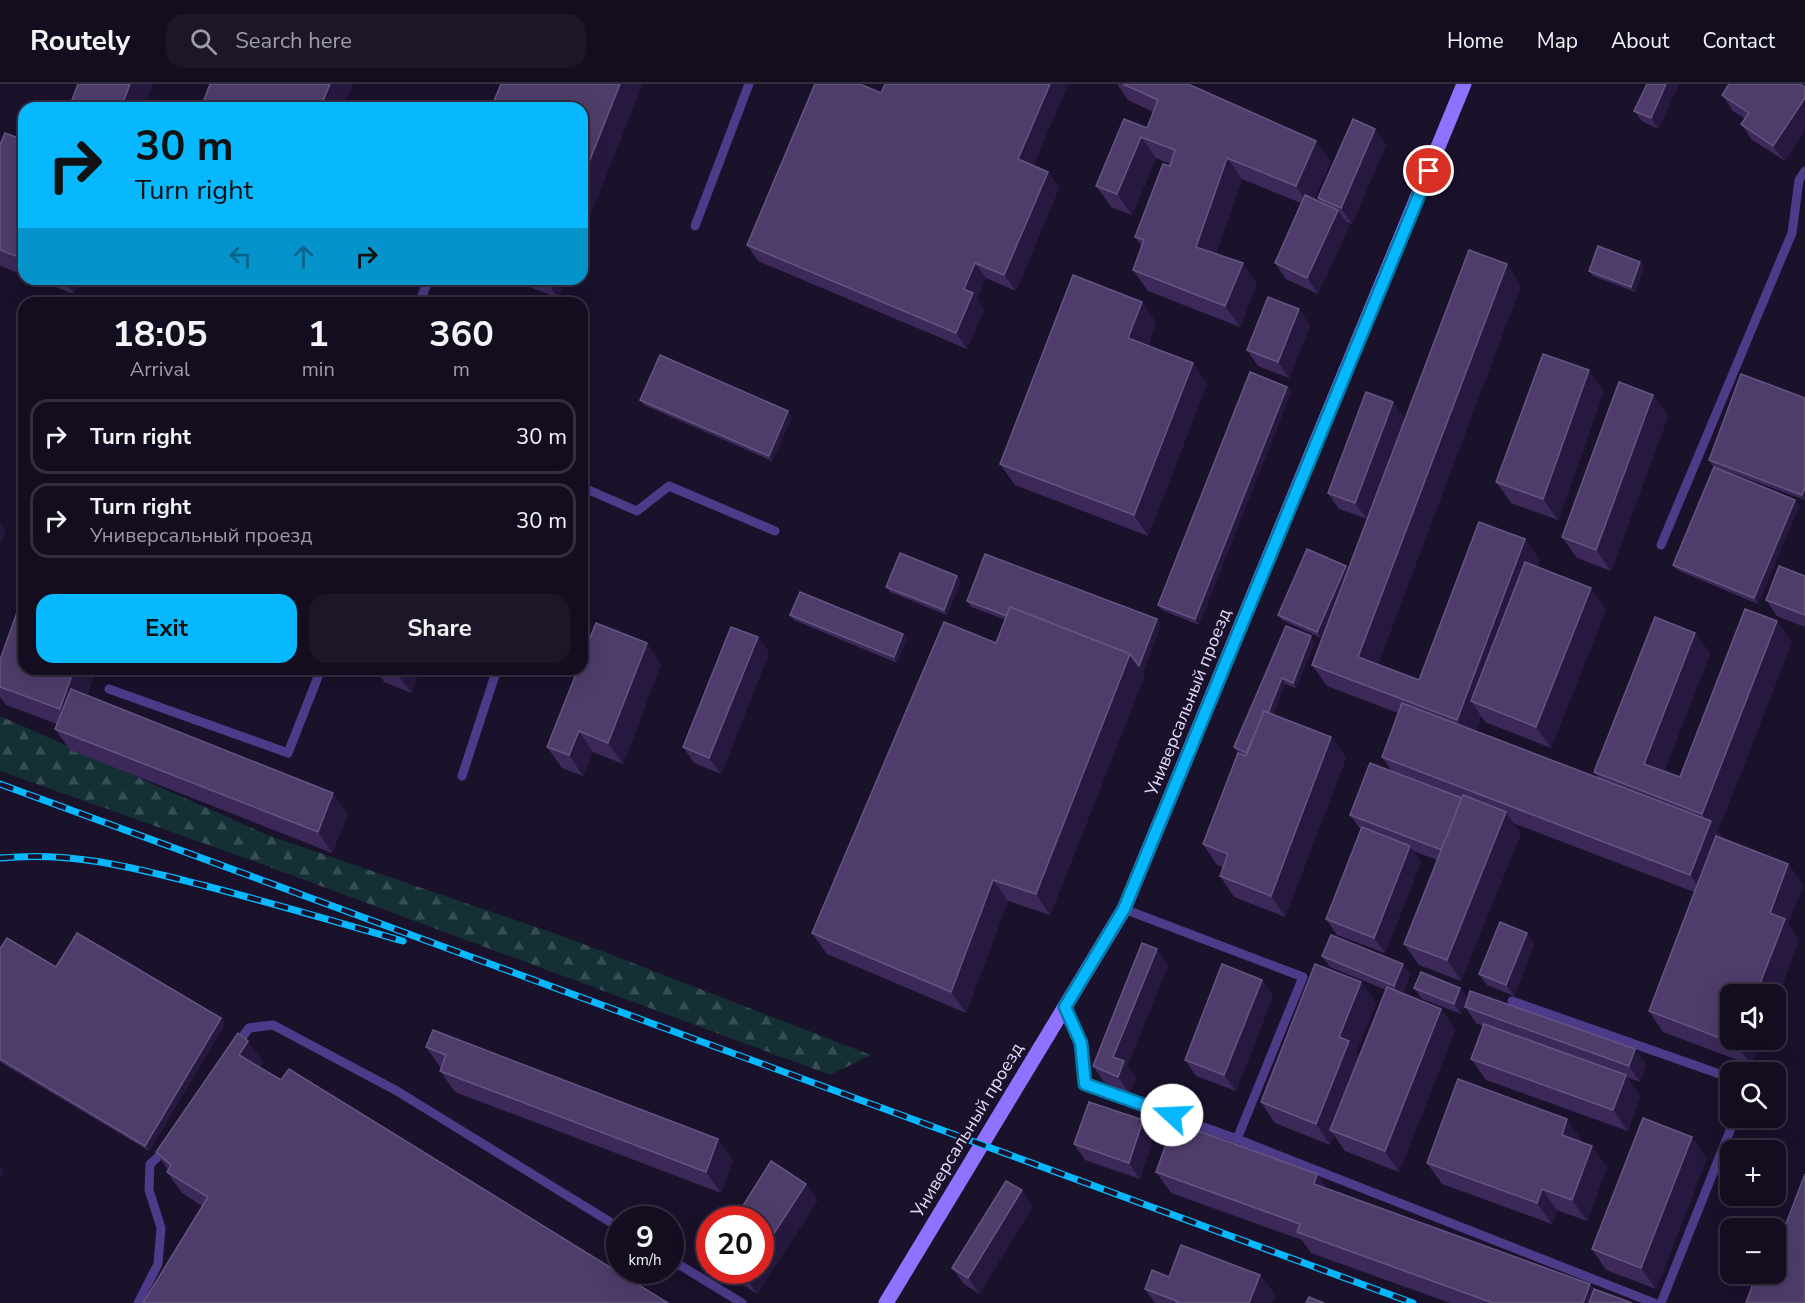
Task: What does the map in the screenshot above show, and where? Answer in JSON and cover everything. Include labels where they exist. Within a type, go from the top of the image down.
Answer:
[{"type":"street","name":"Универсальный проезд","points":[[886,1303],[1124,909],[1464,84]]},
{"type":"lane","points":[[695,226],[749,84]]},
{"type":"lane","points":[[1661,545],[1792,233],[1799,180],[1805,171]]},
{"type":"lane","points":[[588,490],[637,510],[669,486],[775,531]]},
{"type":"lane","points":[[109,689],[288,753],[319,675]]},
{"type":"lane","points":[[462,776],[495,675]]},
{"type":"lane","points":[[1124,909],[1303,977],[1237,1139]]},
{"type":"lane","points":[[1512,1001],[1720,1074]]},
{"type":"lane","points":[[1065,1007],[1081,1043],[1085,1084],[1237,1139],[1654,1303]]},
{"type":"lane","points":[[227,1058],[249,1028],[273,1025],[397,1091],[606,1219]]},
{"type":"lane","points":[[1661,1303],[1731,1128]]},
{"type":"lane","points":[[138,1303],[158,1264],[161,1228],[149,1190],[150,1164],[178,1139]]},
{"type":"lane","points":[[684,1268],[742,1303]]},
{"type":"green space","points":[[0,716],[270,836],[568,938],[871,1055],[830,1075],[245,858],[0,771]]},
{"type":"building","points":[[78,84],[130,84],[123,102],[71,102]]},
{"type":"building","points":[[210,84],[330,84],[322,102],[203,102]]},
{"type":"building","points":[[501,84],[620,84],[588,165],[588,102],[494,102]]},
{"type":"building","points":[[815,84],[860,84],[881,93],[885,84],[1050,84],[1018,159],[1048,172],[1004,275],[975,263],[964,289],[973,293],[956,333],[747,245]]},
{"type":"building","points":[[1123,84],[1188,84],[1316,141],[1296,186],[1227,158],[1196,247],[1243,263],[1225,306],[1133,270],[1144,240],[1135,237],[1163,164],[1170,166],[1175,150],[1141,137],[1117,194],[1096,186],[1124,119],[1147,128],[1158,100]]},
{"type":"building","points":[[1647,84],[1666,84],[1651,118],[1634,111]]},
{"type":"building","points":[[1729,84],[1800,84],[1805,87],[1805,98],[1773,146],[1741,124],[1749,113],[1722,95]]},
{"type":"building","points":[[1353,119],[1375,129],[1341,208],[1318,198]]},
{"type":"building","points":[[5,133],[18,138],[18,257],[0,250],[0,145]]},
{"type":"building","points":[[1305,195],[1338,210],[1307,278],[1275,263]]},
{"type":"building","points":[[1598,246],[1640,262],[1631,287],[1589,271]]},
{"type":"building","points":[[1469,250],[1507,264],[1358,657],[1419,680],[1479,522],[1525,539],[1457,720],[1312,665]]},
{"type":"building","points":[[1073,275],[1142,302],[1128,338],[1193,363],[1134,515],[1000,464]]},
{"type":"building","points":[[1268,297],[1299,309],[1278,362],[1247,350]]},
{"type":"building","points":[[1543,354],[1589,370],[1543,499],[1496,482]]},
{"type":"building","points":[[660,355],[788,411],[769,456],[640,400]]},
{"type":"building","points":[[1250,372],[1287,387],[1195,619],[1158,605]]},
{"type":"building","points":[[1741,374],[1805,398],[1805,488],[1802,495],[1709,460]]},
{"type":"building","points":[[1619,382],[1653,395],[1596,550],[1562,537]]},
{"type":"building","points":[[1366,392],[1393,402],[1355,503],[1328,493]]},
{"type":"building","points":[[1714,467],[1795,500],[1754,598],[1673,565]]},
{"type":"building","points":[[1307,549],[1346,566],[1317,632],[1278,615]]},
{"type":"building","points":[[900,553],[957,576],[944,610],[886,587]]},
{"type":"building","points":[[985,554],[1157,619],[1139,666],[1130,654],[1010,607],[1007,616],[967,601]]},
{"type":"building","points":[[1525,562],[1591,588],[1536,727],[1471,701]]},
{"type":"building","points":[[1779,566],[1805,576],[1805,615],[1766,600]]},
{"type":"building","points":[[800,592],[903,634],[894,657],[790,615]]},
{"type":"building","points":[[1010,607],[1130,654],[1036,894],[993,880],[951,992],[812,933],[944,622],[996,643]]},
{"type":"building","points":[[1745,609],[1777,621],[1702,814],[1594,772],[1655,617],[1695,633],[1644,764],[1680,777]]},
{"type":"building","points":[[18,610],[18,675],[72,675],[60,709],[0,687],[0,660]]},
{"type":"building","points":[[596,623],[647,643],[608,743],[579,731],[569,755],[547,747],[576,675],[588,675],[588,643]]},
{"type":"building","points":[[1286,626],[1311,636],[1293,683],[1282,678],[1268,713],[1264,711],[1246,753],[1234,747]]},
{"type":"building","points":[[731,627],[758,637],[709,758],[683,747]]},
{"type":"building","points":[[71,689],[333,793],[318,832],[55,729]]},
{"type":"building","points":[[1402,703],[1711,821],[1690,875],[1382,757]]},
{"type":"building","points":[[1264,711],[1331,737],[1271,896],[1220,876],[1228,854],[1203,844],[1238,753],[1246,756]]},
{"type":"building","points":[[1370,763],[1462,798],[1442,850],[1350,815]]},
{"type":"building","points":[[1463,795],[1506,812],[1447,960],[1404,944]]},
{"type":"building","points":[[1362,827],[1410,846],[1374,938],[1326,919]]},
{"type":"building","points":[[1716,836],[1788,864],[1770,913],[1785,919],[1760,984],[1720,984],[1720,1038],[1649,1011]]},
{"type":"building","points":[[1500,922],[1527,933],[1506,985],[1479,974]]},
{"type":"building","points":[[77,933],[221,1018],[145,1146],[0,1059],[0,949],[7,938],[56,967]]},
{"type":"building","points":[[1331,935],[1403,964],[1394,986],[1322,956]]},
{"type":"building","points":[[1142,943],[1157,949],[1113,1057],[1124,1061],[1118,1077],[1093,1066]]},
{"type":"building","points":[[1222,964],[1262,980],[1224,1075],[1185,1060]]},
{"type":"building","points":[[1315,964],[1361,982],[1339,1037],[1349,1041],[1316,1124],[1261,1102]]},
{"type":"building","points":[[1421,972],[1460,988],[1454,1004],[1414,988]]},
{"type":"building","points":[[1387,987],[1441,1009],[1385,1151],[1330,1130]]},
{"type":"building","points":[[1470,991],[1635,1049],[1629,1066],[1465,1007]]},
{"type":"building","points":[[1484,1024],[1626,1075],[1613,1110],[1471,1059]]},
{"type":"building","points":[[433,1030],[718,1139],[706,1172],[440,1071],[446,1055],[426,1047]]},
{"type":"building","points":[[238,1033],[248,1041],[239,1055],[281,1080],[289,1069],[606,1265],[606,1284],[637,1284],[668,1303],[143,1303],[208,1197],[167,1172],[171,1165],[156,1152]]},
{"type":"building","points":[[1458,1079],[1567,1119],[1562,1135],[1592,1146],[1572,1200],[1542,1189],[1537,1203],[1427,1163]]},
{"type":"building","points":[[1089,1102],[1143,1120],[1129,1163],[1074,1144]]},
{"type":"building","points":[[1643,1118],[1692,1137],[1641,1268],[1592,1249]]},
{"type":"building","points":[[1174,1122],[1317,1174],[1314,1184],[1590,1284],[1583,1303],[1493,1303],[1297,1232],[1300,1224],[1156,1172]]},
{"type":"building","points":[[771,1161],[806,1184],[774,1233],[774,1206],[743,1206]]},
{"type":"building","points":[[1805,1174],[1805,1303],[1746,1303],[1753,1284],[1786,1284],[1786,1224]]},
{"type":"building","points":[[1006,1181],[1022,1190],[968,1278],[952,1268]]},
{"type":"building","points":[[1181,1245],[1260,1275],[1249,1303],[1176,1303],[1177,1301],[1145,1289],[1152,1270],[1169,1277]]},
{"type":"building","points":[[1594,1289],[1632,1303],[1589,1303]]},
{"type":"building","points":[[1309,1297],[1324,1303],[1306,1303]]},
{"type":"railway","points":[[0,784],[1413,1303]]},
{"type":"railway","points":[[0,858],[53,857],[129,867],[231,892],[403,941]]},
{"type":"route","points":[[1172,1115],[1085,1084],[1081,1043],[1065,1007],[1124,909],[1429,171]]}]
